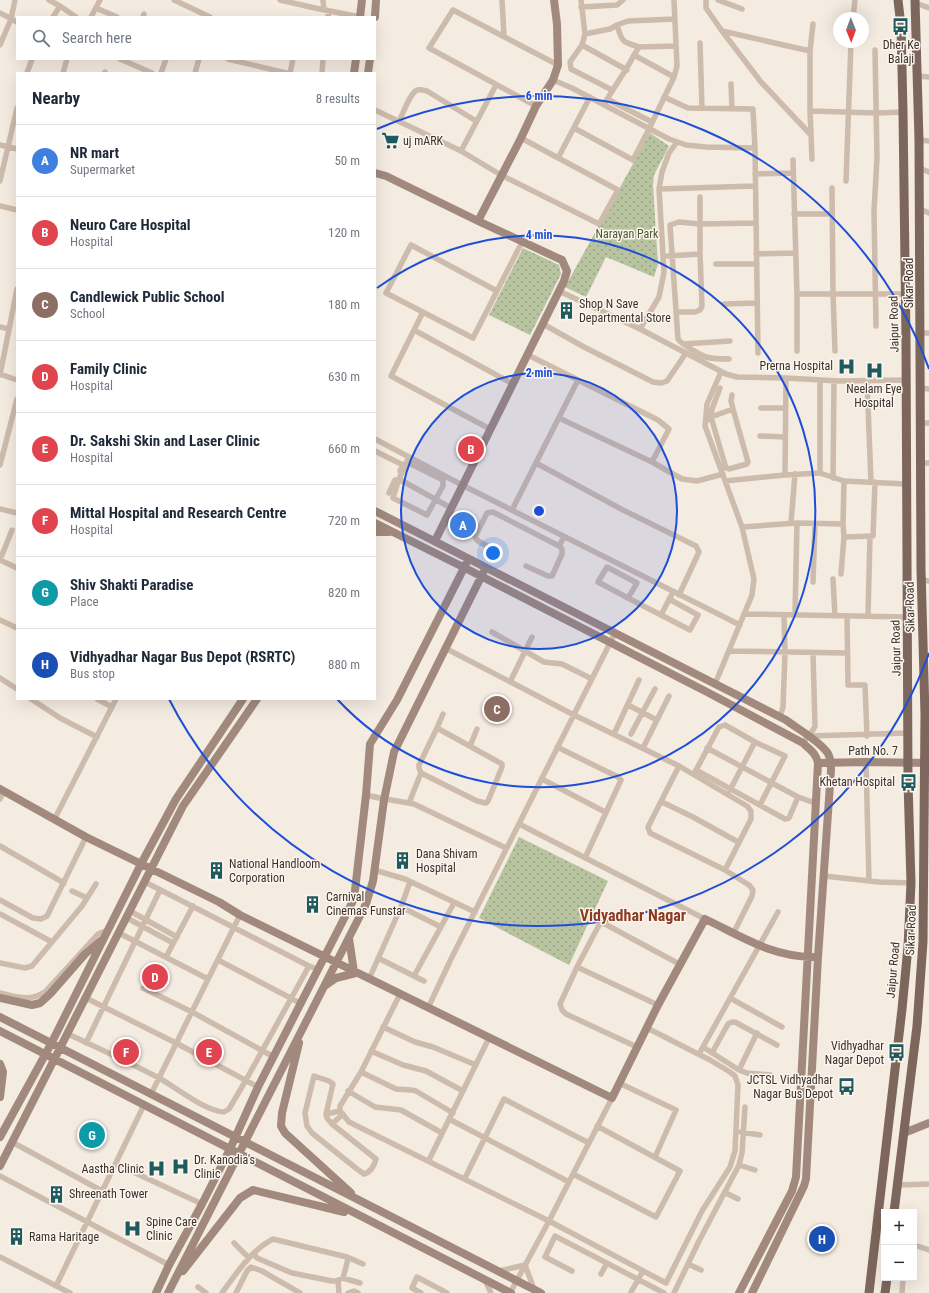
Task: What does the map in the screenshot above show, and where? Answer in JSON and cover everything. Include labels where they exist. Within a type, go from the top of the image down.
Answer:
[{"type":"main road","name":"Jaipur Road","points":[[869,1293],[902,1009],[908,947],[911,883],[908,763],[903,112],[901,26],[898,0]]},
{"type":"main road","name":"Sikar Road","points":[[894,1209],[926,942],[927,715],[925,580],[925,333],[920,209],[915,1]]},
{"type":"main road","points":[[885,1293],[887,1281]]},
{"type":"street","points":[[0,45],[14,20],[15,0]]},
{"type":"street","points":[[49,0],[75,16]]},
{"type":"street","points":[[92,16],[100,0]]},
{"type":"street","points":[[174,0],[208,16]]},
{"type":"street","points":[[280,0],[327,13],[352,16]]},
{"type":"street","points":[[323,0],[327,13]]},
{"type":"street","points":[[360,16],[362,0]]},
{"type":"street","points":[[374,16],[376,0]]},
{"type":"street","points":[[502,0],[504,36]]},
{"type":"street","points":[[478,221],[536,106],[553,80],[558,65],[557,24],[554,0]]},
{"type":"street","points":[[581,0],[585,34],[582,45],[570,62],[571,69],[612,90]]},
{"type":"street","points":[[581,8],[617,5],[623,0]]},
{"type":"street","points":[[574,128],[632,160],[650,129],[674,77],[677,66],[674,0]]},
{"type":"street","points":[[706,0],[706,8],[761,82],[811,135]]},
{"type":"street","points":[[718,0],[732,3],[742,9]]},
{"type":"street","points":[[854,12],[855,0]]},
{"type":"street","points":[[915,1],[929,8]]},
{"type":"street","points":[[54,16],[60,6]]},
{"type":"street","points":[[96,8],[115,16]]},
{"type":"street","points":[[536,106],[429,48],[453,10],[558,65]]},
{"type":"street","points":[[0,13],[14,20]]},
{"type":"street","points":[[585,34],[610,29],[628,21],[675,19]]},
{"type":"street","points":[[812,159],[810,51],[813,24]]},
{"type":"street","points":[[617,25],[621,38],[625,43],[639,47],[676,46]]},
{"type":"street","points":[[722,31],[810,51]]},
{"type":"street","points":[[700,43],[702,108]]},
{"type":"street","points":[[582,45],[627,70]]},
{"type":"street","points":[[604,105],[612,90],[627,70],[639,47]]},
{"type":"street","points":[[846,181],[851,48]]},
{"type":"street","points":[[875,50],[877,158],[874,246],[876,326]]},
{"type":"street","points":[[634,55],[674,77]]},
{"type":"street","points":[[27,72],[32,60]]},
{"type":"street","points":[[63,72],[67,60]]},
{"type":"street","points":[[124,60],[150,72]]},
{"type":"street","points":[[161,72],[166,60]]},
{"type":"street","points":[[195,72],[199,60]]},
{"type":"street","points":[[232,60],[282,72]]},
{"type":"street","points":[[290,72],[293,60]]},
{"type":"street","points":[[322,72],[323,60]]},
{"type":"street","points":[[354,72],[356,60]]},
{"type":"street","points":[[368,72],[370,60]]},
{"type":"street","points":[[918,76],[929,77]]},
{"type":"street","points":[[553,80],[572,88],[677,142],[686,145],[706,147],[755,148]]},
{"type":"street","points":[[731,84],[732,109]]},
{"type":"street","points":[[460,151],[496,85]]},
{"type":"street","points":[[399,121],[412,94],[416,90],[421,90],[426,91],[476,121]]},
{"type":"street","points":[[558,158],[590,97]]},
{"type":"street","points":[[664,97],[688,108],[753,109],[755,148],[758,353]]},
{"type":"street","points":[[607,99],[652,122]]},
{"type":"street","points":[[376,110],[460,151],[502,175],[599,224],[618,190],[521,138]]},
{"type":"street","points":[[810,111],[876,113],[903,112]]},
{"type":"street","points":[[0,181],[16,112]]},
{"type":"street","points":[[919,140],[929,140]]},
{"type":"street","points":[[640,329],[659,297],[664,272],[659,189],[662,172],[669,153],[677,142]]},
{"type":"street","points":[[0,145],[16,149]]},
{"type":"street","points":[[793,160],[797,350]]},
{"type":"street","points":[[376,167],[386,176]]},
{"type":"street","points":[[919,168],[929,172]]},
{"type":"street","points":[[376,173],[386,176],[562,260],[566,271],[564,281],[435,541]]},
{"type":"street","points":[[755,174],[793,173]]},
{"type":"street","points":[[659,189],[755,186]]},
{"type":"street","points":[[832,188],[835,351]]},
{"type":"street","points":[[676,312],[695,312],[700,310],[702,306],[700,197]]},
{"type":"street","points":[[0,206],[16,210]]},
{"type":"street","points":[[920,209],[929,213]]},
{"type":"street","points":[[794,214],[832,214]]},
{"type":"street","points":[[729,359],[706,357],[683,344],[678,339],[670,225],[679,222],[700,224],[756,223]]},
{"type":"street","points":[[497,291],[411,245],[386,292],[474,338],[522,242]]},
{"type":"street","points":[[756,254],[796,253]]},
{"type":"street","points":[[664,256],[700,254]]},
{"type":"street","points":[[716,264],[757,264]]},
{"type":"street","points":[[559,291],[640,329],[721,372],[737,378],[786,378],[820,381],[906,380]]},
{"type":"street","points":[[797,294],[905,294]]},
{"type":"street","points":[[16,303],[0,374],[16,380]]},
{"type":"street","points":[[724,304],[757,303]]},
{"type":"street","points":[[423,312],[391,376],[490,429]]},
{"type":"street","points":[[543,324],[584,347],[653,382],[667,382],[686,353]]},
{"type":"street","points":[[0,327],[9,329]]},
{"type":"street","points":[[414,330],[513,384]]},
{"type":"street","points":[[683,344],[730,341]]},
{"type":"street","points":[[528,355],[658,420],[669,429],[652,462]]},
{"type":"street","points":[[715,684],[752,595],[754,579],[742,527],[704,422],[707,404],[721,372]]},
{"type":"street","points":[[785,475],[786,378]]},
{"type":"street","points":[[512,510],[578,380]]},
{"type":"street","points":[[820,381],[820,473]]},
{"type":"street","points":[[833,478],[834,381]]},
{"type":"street","points":[[867,381],[873,482],[873,536],[870,536],[868,616]]},
{"type":"street","points":[[720,388],[712,409],[712,417],[726,468],[729,469],[747,464],[748,460],[731,401],[732,395]]},
{"type":"street","points":[[0,465],[16,402]]},
{"type":"street","points":[[761,408],[785,408]]},
{"type":"street","points":[[704,422],[709,421],[712,417],[733,409]]},
{"type":"street","points":[[559,418],[652,462],[682,479],[698,481],[723,474]]},
{"type":"street","points":[[760,436],[785,437]]},
{"type":"street","points":[[376,440],[406,460],[443,480],[443,486],[427,515],[394,499],[393,496],[406,460]]},
{"type":"street","points":[[376,451],[406,460],[462,485],[740,625]]},
{"type":"street","points":[[389,493],[406,460]]},
{"type":"street","points":[[536,463],[621,509],[696,546],[699,552],[678,595]]},
{"type":"street","points":[[725,481],[820,473],[844,481],[906,484]]},
{"type":"street","points":[[791,523],[795,474]]},
{"type":"street","points":[[399,479],[451,508]]},
{"type":"street","points":[[841,574],[844,536],[844,481]]},
{"type":"street","points":[[0,509],[16,513]]},
{"type":"street","points":[[376,512],[780,717],[809,736],[826,751],[831,762],[806,1173],[804,1186],[752,1293]]},
{"type":"street","points":[[500,553],[478,542],[475,537],[487,513],[490,512],[493,512],[559,546],[563,551],[552,576],[548,576],[526,566]]},
{"type":"street","points":[[742,527],[791,523],[843,524]]},
{"type":"street","points":[[795,615],[797,523]]},
{"type":"street","points":[[376,524],[707,692],[803,743],[814,753],[818,763],[796,1177],[792,1191],[739,1293]]},
{"type":"street","points":[[813,582],[815,524]]},
{"type":"street","points":[[12,530],[0,560],[16,568]]},
{"type":"street","points":[[376,532],[392,532]]},
{"type":"street","points":[[844,536],[870,536]]},
{"type":"street","points":[[559,546],[564,537]]},
{"type":"street","points":[[68,1034],[159,1078],[208,1108],[217,1112],[224,1112],[229,1109],[292,999],[313,967],[324,956],[354,899],[366,795],[370,744],[397,700],[469,558]]},
{"type":"street","points":[[168,1293],[366,904],[373,881],[384,800],[394,752],[486,567]]},
{"type":"street","points":[[628,598],[637,583],[607,567],[598,582],[628,598],[690,630],[698,615],[669,599]]},
{"type":"street","points":[[833,579],[835,616]]},
{"type":"street","points":[[661,615],[673,592]]},
{"type":"street","points":[[744,614],[907,617]]},
{"type":"street","points":[[780,717],[782,707],[785,653],[784,615]]},
{"type":"street","points":[[847,616],[848,685],[865,685],[867,736]]},
{"type":"street","points":[[0,620],[16,628]]},
{"type":"street","points":[[492,632],[544,662],[562,664],[592,678]]},
{"type":"street","points":[[428,1008],[506,848],[615,633]]},
{"type":"street","points":[[510,682],[532,637]]},
{"type":"street","points":[[445,648],[574,715],[695,772],[760,805],[778,816],[788,819],[798,797]]},
{"type":"street","points":[[729,651],[847,653]]},
{"type":"street","points":[[803,743],[815,726],[813,653]]},
{"type":"street","points":[[0,678],[16,688]]},
{"type":"street","points":[[614,734],[639,680]]},
{"type":"street","points":[[631,734],[655,689]]},
{"type":"street","points":[[643,748],[669,696]]},
{"type":"street","points":[[33,700],[60,718],[97,737]]},
{"type":"street","points":[[99,700],[112,707]]},
{"type":"street","points":[[54,820],[116,700]]},
{"type":"street","points":[[0,1137],[51,1044],[141,864],[176,799],[242,700]]},
{"type":"street","points":[[0,1166],[152,870],[183,806],[255,700]]},
{"type":"street","points":[[628,705],[657,720]]},
{"type":"street","points":[[409,803],[421,773],[419,766],[443,714]]},
{"type":"street","points":[[695,772],[719,726],[725,725],[754,742],[785,756],[760,805]]},
{"type":"street","points":[[421,773],[477,801],[486,803],[502,767],[502,764],[437,728]]},
{"type":"street","points":[[470,746],[477,729]]},
{"type":"street","points":[[809,736],[908,734]]},
{"type":"street","points":[[730,790],[754,742]]},
{"type":"street","points":[[557,747],[618,777],[620,780],[585,858]]},
{"type":"street","points":[[707,748],[798,797],[815,803]]},
{"type":"street","points":[[866,762],[869,881]]},
{"type":"street","name":"Path No. 7","points":[[818,763],[927,763]]},
{"type":"street","points":[[680,766],[648,827],[650,833],[725,870],[749,885],[753,890],[752,896],[734,932]]},
{"type":"street","points":[[695,772],[747,806],[751,811],[751,819],[725,870]]},
{"type":"street","points":[[542,779],[606,812]]},
{"type":"street","points":[[1,793],[86,837],[219,902],[240,915],[336,963],[612,1098]]},
{"type":"street","points":[[366,795],[384,800],[414,804],[506,848]]},
{"type":"street","points":[[662,802],[738,842]]},
{"type":"street","points":[[519,824],[759,946],[781,953],[818,957]]},
{"type":"street","points":[[0,900],[33,918],[41,919],[47,916],[86,837]]},
{"type":"street","points":[[0,846],[64,883]]},
{"type":"street","points":[[374,870],[410,882],[475,912]]},
{"type":"street","points":[[824,876],[869,881],[911,883]]},
{"type":"street","points":[[145,882],[313,967]]},
{"type":"street","points":[[369,979],[401,907],[410,882]]},
{"type":"street","points":[[0,963],[25,968],[32,966],[88,898],[96,884]]},
{"type":"street","points":[[86,1043],[160,890]]},
{"type":"street","points":[[72,891],[88,898]]},
{"type":"street","points":[[414,976],[454,903]]},
{"type":"street","points":[[166,957],[193,906]]},
{"type":"street","points":[[401,907],[441,927]]},
{"type":"street","points":[[699,1054],[778,912]]},
{"type":"street","points":[[0,914],[52,942]]},
{"type":"street","points":[[128,915],[146,920],[177,936]]},
{"type":"street","points":[[128,915],[142,927],[173,943]]},
{"type":"street","points":[[151,1094],[240,915]]},
{"type":"street","points":[[0,1031],[510,1293],[549,1221],[658,1005],[706,919]]},
{"type":"street","points":[[637,1047],[566,1014],[562,1010],[560,1004],[599,925],[601,923],[605,924],[680,965]]},
{"type":"street","points":[[0,993],[20,997],[37,997],[45,992],[98,934],[108,930]]},
{"type":"street","points":[[119,933],[208,979]]},
{"type":"street","points":[[0,998],[32,1005],[40,1003],[50,994],[85,954],[104,938]]},
{"type":"street","points":[[349,938],[355,972]]},
{"type":"street","points":[[378,958],[424,981]]},
{"type":"street","points":[[218,960],[300,1003]]},
{"type":"street","points":[[156,1293],[169,1265],[230,1149],[258,1087],[300,1003],[313,967]]},
{"type":"street","points":[[577,967],[658,1005]]},
{"type":"street","points":[[325,985],[336,978],[355,972]]},
{"type":"street","points":[[143,988],[192,1012],[274,1057]]},
{"type":"street","points":[[400,994],[361,1072],[340,1106],[342,1113],[349,1122],[465,1178],[666,1283],[702,1211],[730,1167],[735,1152],[737,1132],[738,1085],[734,1076],[730,1072],[699,1054],[647,1028]]},
{"type":"street","points":[[86,998],[176,1043],[258,1087]]},
{"type":"street","points":[[730,998],[782,1027]]},
{"type":"street","points":[[0,1018],[538,1291]]},
{"type":"street","points":[[712,1054],[728,1024],[732,1022],[735,1022],[777,1045]]},
{"type":"street","points":[[383,1027],[476,1066]]},
{"type":"street","points":[[303,1029],[282,1113],[282,1126],[285,1133],[359,1200]]},
{"type":"street","points":[[739,1070],[756,1033]]},
{"type":"street","points":[[429,1160],[489,1038]]},
{"type":"street","points":[[703,1047],[739,1070],[752,1074],[771,1075]]},
{"type":"street","points":[[371,1051],[403,1065],[426,1071],[463,1091]]},
{"type":"street","points":[[0,1064],[3,1072],[0,1097]]},
{"type":"street","points":[[361,1072],[396,1089],[410,1089],[416,1091],[453,1113]]},
{"type":"street","points":[[314,1076],[329,1081],[333,1084],[326,1114],[327,1118],[332,1124],[376,1159],[374,1166],[368,1172],[364,1174],[357,1169],[312,1133],[307,1126],[305,1113],[314,1076]]},
{"type":"street","points":[[619,1083],[676,1110],[655,1157]]},
{"type":"street","points":[[348,1091],[375,1107],[401,1110],[442,1133]]},
{"type":"street","points":[[465,1178],[504,1099],[589,1143]]},
{"type":"street","points":[[56,1286],[144,1105]]},
{"type":"street","points":[[674,1293],[739,1165],[744,1133],[745,1108]]},
{"type":"street","points":[[326,1114],[342,1113]]},
{"type":"street","points":[[332,1124],[342,1113]]},
{"type":"street","points":[[449,1119],[569,1182]]},
{"type":"street","points":[[904,1133],[929,1123]]},
{"type":"street","points":[[573,1174],[656,1217],[680,1170],[597,1126]]},
{"type":"street","points":[[737,1132],[760,1135]]},
{"type":"street","points":[[12,1142],[102,1191]]},
{"type":"street","points":[[116,1164],[202,1204]]},
{"type":"street","points":[[739,1165],[755,1170]]},
{"type":"street","points":[[0,1176],[169,1265]]},
{"type":"street","points":[[897,1185],[929,1184]]},
{"type":"street","points":[[173,1284],[240,1198],[253,1190],[356,1214]]},
{"type":"street","points":[[726,1193],[738,1199]]},
{"type":"street","points":[[695,1225],[706,1230]]},
{"type":"street","points":[[572,1271],[545,1256],[555,1236],[664,1293]]},
{"type":"street","points":[[222,1293],[244,1263],[268,1241],[275,1238],[364,1264]]},
{"type":"street","points":[[234,1243],[252,1256],[292,1273],[332,1281],[340,1279],[360,1282]]},
{"type":"street","points":[[917,1246],[929,1250]]},
{"type":"street","points":[[0,1257],[70,1293]]},
{"type":"street","points":[[338,1293],[340,1279],[346,1266],[347,1258]]},
{"type":"street","points":[[601,1274],[607,1263]]},
{"type":"street","points":[[688,1264],[701,1270]]},
{"type":"street","points":[[499,1271],[526,1265]]},
{"type":"street","points":[[526,1265],[538,1291]]},
{"type":"street","points":[[236,1293],[251,1267],[262,1271],[300,1293]]},
{"type":"street","points":[[631,1292],[643,1271]]},
{"type":"street","points":[[421,1293],[412,1288],[417,1277],[447,1293]]},
{"type":"street","points":[[485,1280],[491,1293]]},
{"type":"street","points":[[902,1293],[903,1281]]},
{"type":"street","points":[[348,1293],[354,1291],[358,1293]]},
{"type":"green space","name":"Narayan Park","points":[[650,133],[669,146],[654,175],[653,185],[658,264],[654,277],[606,257],[586,297],[565,287]]},
{"type":"green space","points":[[523,248],[559,265],[561,274],[530,335],[489,315]]},
{"type":"green space","points":[[519,837],[608,881],[569,965],[479,918]]},
{"type":"place","name":"Dher Ke Balaji","points":[[901,26]]},
{"type":"place","name":"uj mARK","points":[[390,141]]},
{"type":"place","name":"Shop N Save Departmental Store","points":[[566,311]]},
{"type":"place","name":"Prerna Hospital","points":[[846,366]]},
{"type":"place","name":"Neelam Eye Hospital","points":[[874,370]]},
{"type":"place","name":"Neuro Care Hospital","points":[[471,449]]},
{"type":"place","name":"NR mart","points":[[463,525]]},
{"type":"place","name":"Candlewick Public School","points":[[497,709]]},
{"type":"place","name":"Khetan Hospital","points":[[908,782]]},
{"type":"place","name":"Dana Shivam Hospital","points":[[403,861]]},
{"type":"place","name":"National Handloom Corporation","points":[[216,871]]},
{"type":"place","name":"Carnival Cinemas Funstar","points":[[313,904]]},
{"type":"place","name":"Family Clinic","points":[[155,977]]},
{"type":"place","name":"Mittal Hospital and Research Centre","points":[[126,1052]]},
{"type":"place","name":"Dr. Sakshi Skin and Laser Clinic","points":[[209,1052]]},
{"type":"place","name":"Vidhyadhar Nagar Depot","points":[[897,1053]]},
{"type":"place","name":"JCTSL Vidhyadhar Nagar Bus Depot","points":[[846,1087]]},
{"type":"place","name":"Shiv Shakti Paradise","points":[[92,1135]]},
{"type":"place","name":"Dr. Kanodia's Clinic","points":[[181,1167]]},
{"type":"place","name":"Aastha Clinic","points":[[157,1169]]},
{"type":"place","name":"Shreenath Tower","points":[[56,1194]]},
{"type":"place","name":"Spine Care Clinic","points":[[133,1229]]},
{"type":"place","name":"Rama Haritage","points":[[16,1237]]},
{"type":"place","name":"Vidhyadhar Nagar Bus Depot (RSRTC)","points":[[822,1239]]},
{"type":"district","name":"Vidyadhar Nagar","points":[[633,915]]}]
